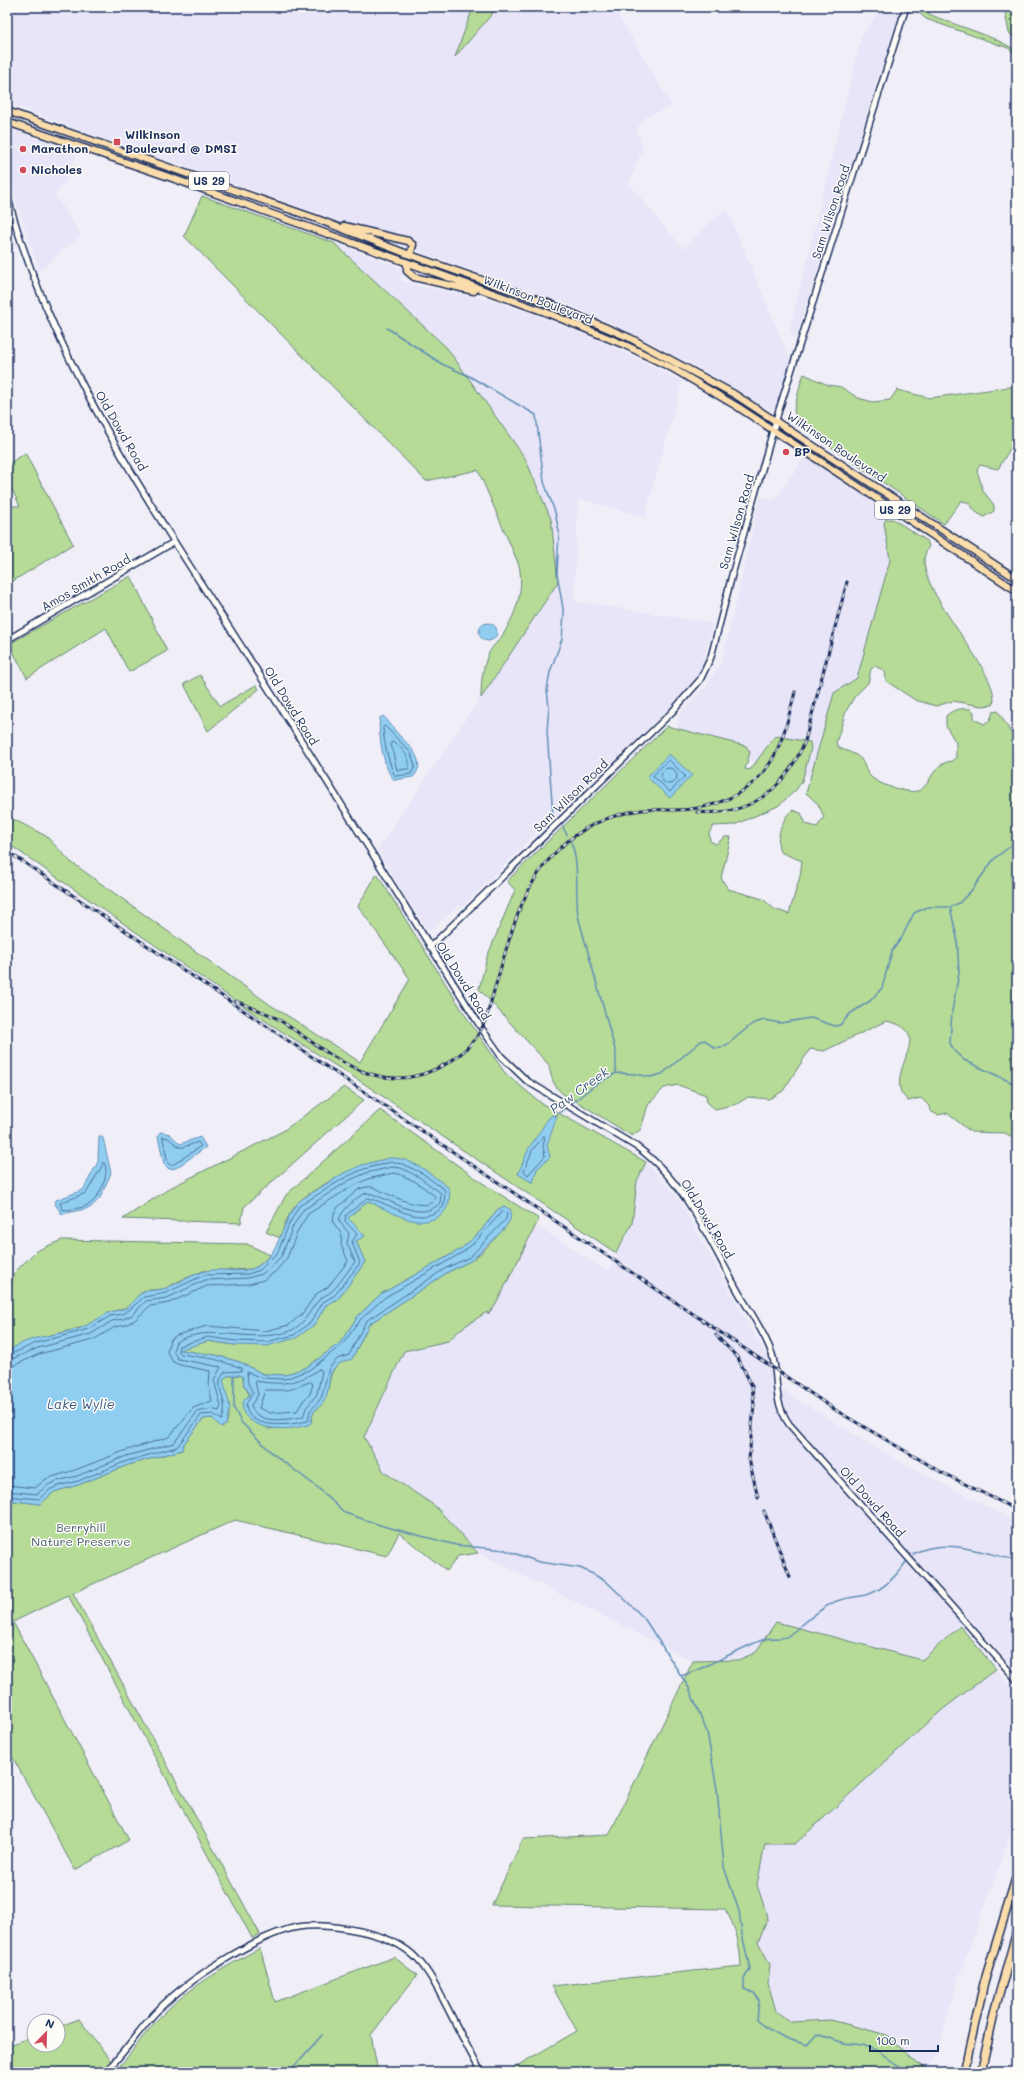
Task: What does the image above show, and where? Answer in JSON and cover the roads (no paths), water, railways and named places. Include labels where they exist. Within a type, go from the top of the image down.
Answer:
[{"type":"highway","points":[[964,2072],[984,1983],[1017,1874]]},
{"type":"highway","points":[[981,2072],[995,2009],[1017,1931]]},
{"type":"main road","name":"Wilkinson Boulevard","points":[[7,111],[317,219],[410,255],[548,302],[603,326],[703,376],[776,420],[1017,579]]},
{"type":"main road","name":"Wilkinson Boulevard","points":[[7,122],[163,175],[502,297],[600,335],[666,365],[730,401],[774,429],[1017,591]]},
{"type":"main road","points":[[317,219],[408,241],[413,245],[410,255]]},
{"type":"main road","points":[[407,263],[407,271],[414,277],[502,297]]},
{"type":"street","name":"Sam Wilson Road","points":[[430,947],[672,712],[700,680],[711,657],[732,575],[776,420],[906,7]]},
{"type":"street","name":"Old Dowd Road","points":[[7,194],[36,279],[65,349],[109,433],[174,542],[268,688],[482,1029],[501,1056],[527,1081],[641,1151],[675,1184],[695,1214],[765,1339],[773,1360],[778,1401],[782,1413],[789,1424],[1017,1680]]},
{"type":"street","name":"Amos Smith Road","points":[[7,640],[174,542]]},
{"type":"street","points":[[105,2072],[159,2008],[200,1976],[233,1955],[277,1933],[298,1927],[320,1926],[357,1930],[384,1938],[406,1949],[415,1956],[431,1978],[481,2072]]},
{"type":"water","points":[[488,623],[494,626],[497,632],[494,638],[488,641],[482,638],[479,632],[482,626]]},
{"type":"water","points":[[383,716],[411,748],[418,759],[419,765],[413,777],[395,780],[391,776],[382,751],[379,724],[380,718]]},
{"type":"water","points":[[669,754],[692,775],[670,798],[647,777]]},
{"type":"water","points":[[552,1115],[557,1116],[547,1145],[550,1157],[537,1169],[533,1183],[518,1174],[529,1148]]},
{"type":"water","points":[[160,1132],[170,1134],[180,1144],[200,1137],[206,1147],[176,1168],[169,1169],[164,1164],[158,1136]]},
{"type":"water","points":[[99,1136],[103,1138],[111,1173],[100,1198],[90,1208],[62,1214],[55,1204],[56,1200],[83,1190],[98,1162]]},
{"type":"water","name":"Lake Wylie","points":[[390,1158],[406,1160],[414,1164],[449,1188],[449,1202],[443,1213],[432,1220],[417,1221],[400,1216],[368,1201],[348,1218],[365,1236],[356,1241],[365,1262],[338,1299],[326,1305],[314,1325],[296,1338],[267,1346],[235,1345],[208,1341],[179,1350],[215,1355],[240,1362],[263,1374],[285,1375],[307,1367],[340,1343],[358,1316],[381,1294],[461,1249],[480,1232],[497,1210],[504,1206],[511,1210],[510,1220],[504,1229],[472,1260],[448,1272],[369,1324],[352,1359],[342,1362],[332,1371],[326,1396],[323,1403],[313,1414],[310,1424],[284,1429],[265,1427],[256,1424],[244,1413],[242,1407],[243,1402],[250,1394],[244,1385],[243,1377],[240,1375],[227,1376],[223,1380],[230,1407],[226,1425],[221,1427],[212,1418],[203,1419],[183,1445],[182,1450],[128,1465],[78,1485],[54,1492],[40,1504],[7,1500],[7,1353],[22,1343],[40,1337],[78,1329],[110,1312],[125,1308],[142,1293],[166,1288],[202,1272],[209,1270],[238,1271],[252,1269],[258,1266],[266,1260],[272,1252],[295,1206],[302,1199],[344,1173],[362,1165]]},
{"type":"waterway","points":[[387,328],[442,364],[469,376],[536,415],[544,482],[555,512],[559,532],[557,574],[564,614],[562,639],[550,672],[547,690],[549,707],[547,731],[553,817]]},
{"type":"waterway","points":[[562,825],[567,835]]},
{"type":"waterway","name":"Paw Creek","points":[[555,1116],[595,1085],[616,1073],[636,1074],[650,1077],[662,1074],[701,1041],[705,1040],[714,1048],[720,1048],[728,1044],[752,1024],[764,1020],[780,1023],[811,1018],[835,1026],[840,1025],[851,1013],[870,1001],[882,988],[892,951],[902,937],[914,913],[928,907],[950,907],[959,903],[971,891],[994,859],[1017,841]]},
{"type":"waterway","points":[[571,842],[574,851],[576,869],[578,916],[616,1053],[616,1073]]},
{"type":"waterway","points":[[950,907],[957,938],[959,973],[952,1011],[950,1043],[954,1051],[964,1060],[1017,1085]]},
{"type":"waterway","points":[[234,1375],[234,1408],[241,1422],[272,1453],[317,1487],[345,1513],[383,1526],[456,1545],[505,1550],[539,1562],[580,1568],[609,1584],[644,1618],[689,1688],[707,1732],[717,1789],[724,1867],[739,1911],[742,1934],[750,1969],[744,1979],[744,1989],[754,1993],[759,2000],[757,2020],[780,2036],[807,2045],[817,2034],[843,2043],[863,2045],[878,2051],[907,2072]]},
{"type":"waterway","points":[[913,1554],[939,1546],[952,1546],[1017,1560]]},
{"type":"waterway","points":[[681,1676],[765,1639],[786,1637],[820,1610],[836,1601],[875,1592],[887,1584],[906,1562]]},
{"type":"waterway","points":[[289,2072],[322,2035]]},
{"type":"railway","points":[[697,812],[733,810],[749,804],[776,786],[797,758],[805,741],[847,582]]},
{"type":"railway","points":[[236,1001],[276,1018],[327,1053],[363,1072],[382,1077],[402,1078],[423,1074],[438,1068],[458,1056],[479,1034],[485,1022],[517,916],[524,899],[533,882],[557,851],[575,835],[585,829],[596,823],[618,815],[642,810],[674,810],[702,807],[729,798],[742,791],[753,783],[772,760],[783,735],[795,692]]},
{"type":"railway","points":[[7,851],[837,1411],[941,1472],[1017,1510]]},
{"type":"railway","points":[[716,1335],[738,1358],[752,1386],[754,1405],[749,1459],[758,1498]]},
{"type":"railway","points":[[764,1511],[790,1577]]},
{"type":"place","name":"Wilkinson Boulevard @ DMSI","points":[[117,142]]},
{"type":"place","name":"Marathon","points":[[23,149]]},
{"type":"place","name":"Nicholes","points":[[23,170]]},
{"type":"place","name":"BP","points":[[786,452]]},
{"type":"park label","name":"Berryhill Nature Preserve","points":[[81,1535]]}]
